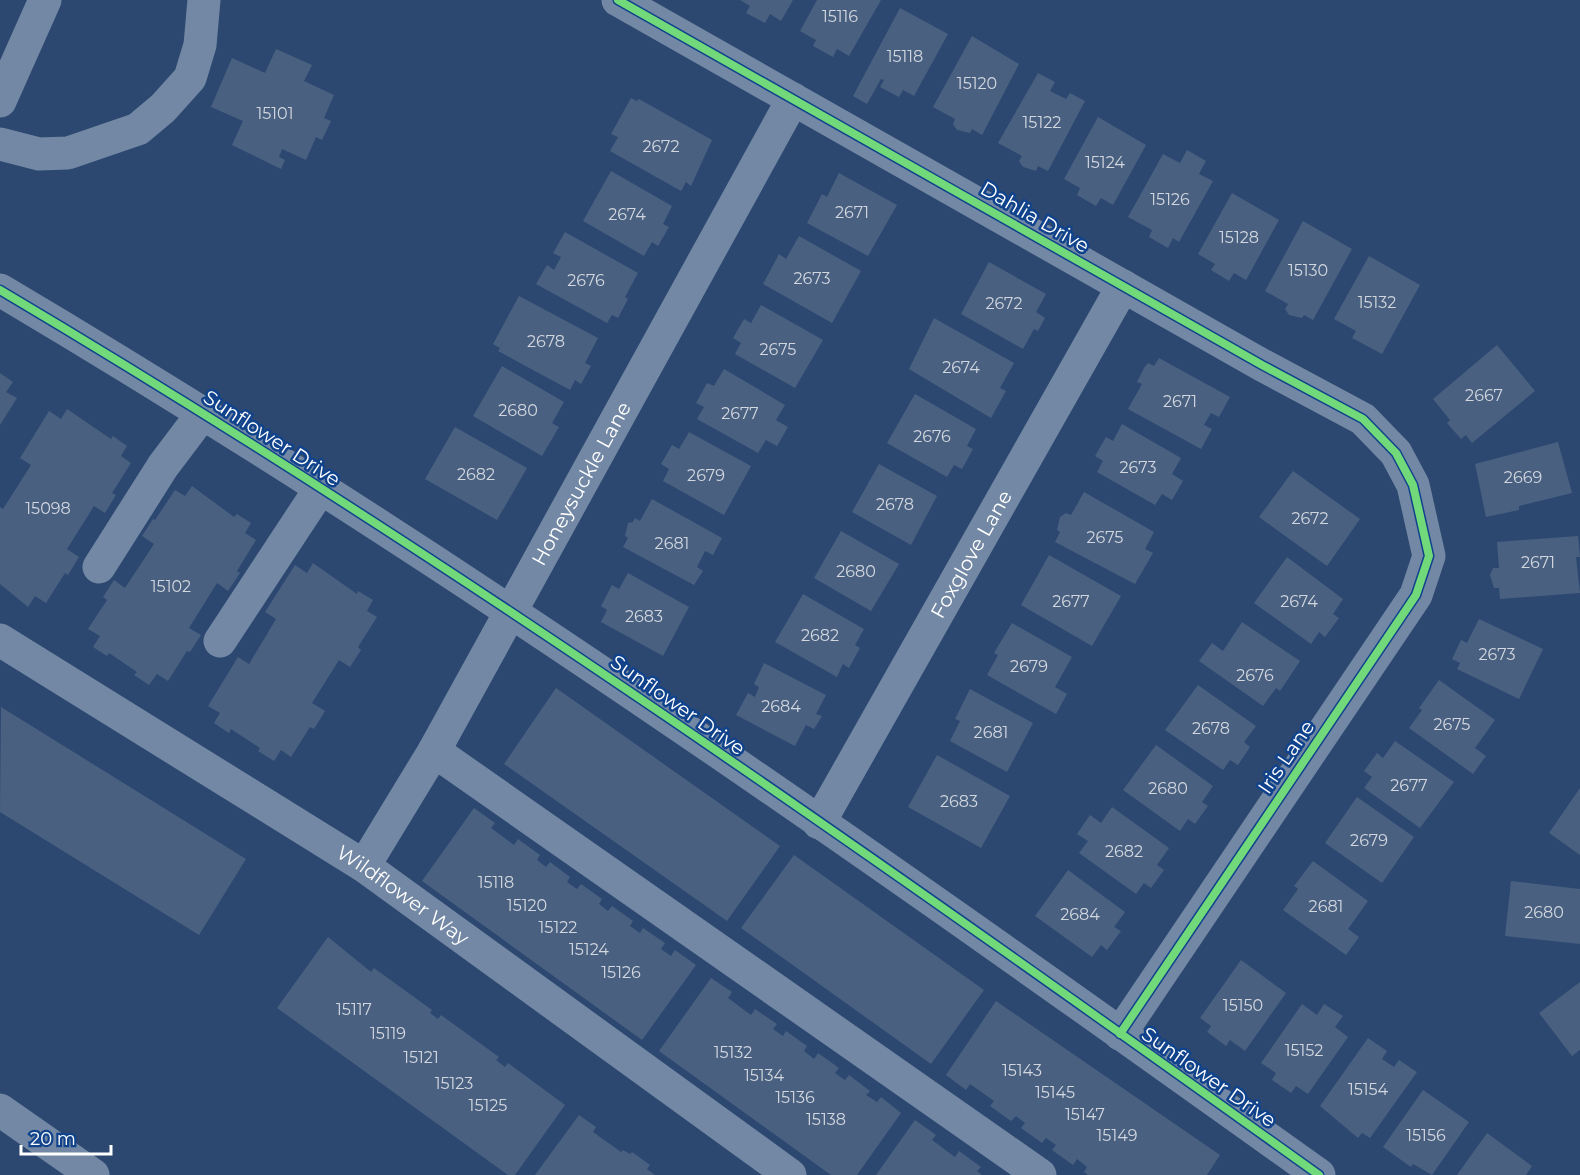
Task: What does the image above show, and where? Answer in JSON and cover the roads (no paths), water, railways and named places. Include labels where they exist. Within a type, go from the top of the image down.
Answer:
[{"type":"street","points":[[0,102],[45,0]]},
{"type":"street","points":[[0,144],[39,154],[68,153],[138,129],[163,108],[190,78],[200,45],[204,0]]},
{"type":"street","name":"Dahlia Drive","points":[[618,0],[1123,286],[1364,418],[1396,453],[1413,485]]},
{"type":"street","name":"Honeysuckle Lane","points":[[364,866],[434,751],[793,99]]},
{"type":"street","name":"Foxglove Lane","points":[[819,823],[1123,286]]},
{"type":"street","name":"Sunflower Drive","points":[[0,290],[203,413],[624,686],[1120,1034],[1301,1170]]},
{"type":"street","points":[[99,567],[162,466],[203,413]]},
{"type":"street","name":"Iris Lane","points":[[1120,1034],[1416,595],[1429,556],[1413,485]]},
{"type":"street","points":[[220,641],[320,489]]},
{"type":"street","name":"Wildflower Way","points":[[0,640],[364,866],[790,1175]]},
{"type":"street","points":[[434,751],[1040,1175]]},
{"type":"street","points":[[0,1110],[93,1175]]}]
